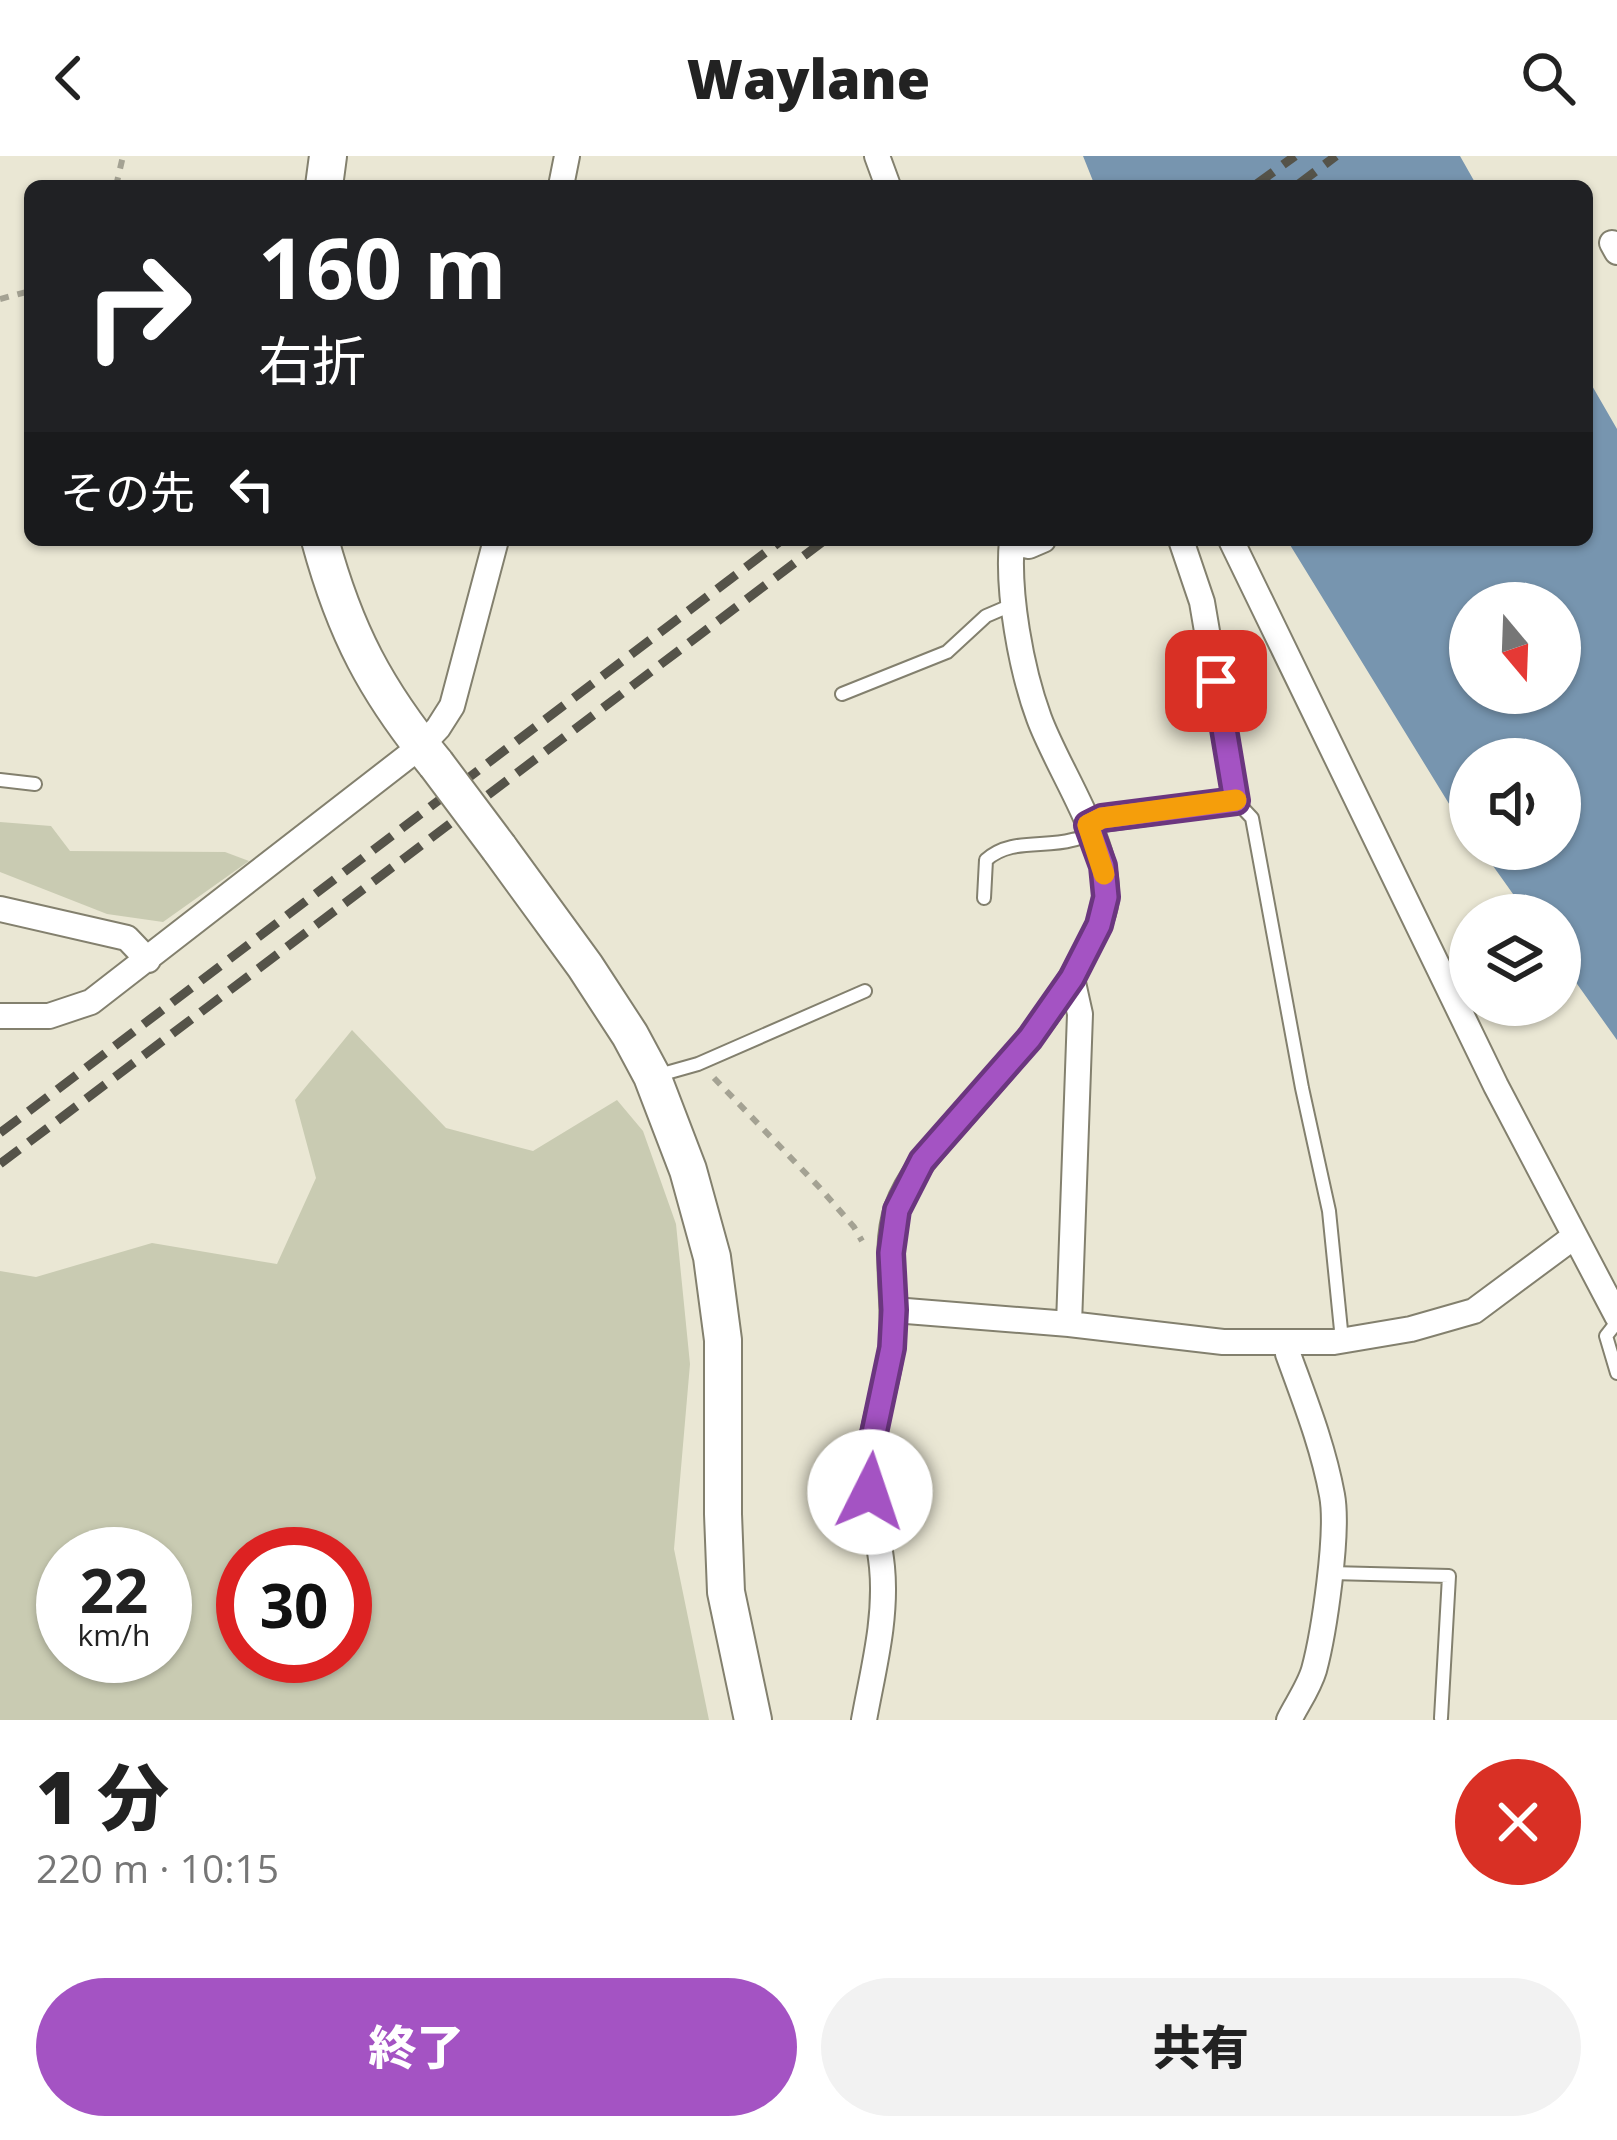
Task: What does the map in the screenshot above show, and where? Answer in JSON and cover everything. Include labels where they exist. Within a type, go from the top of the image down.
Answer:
[{"type":"street","points":[[322,546],[353,641],[378,687],[630,1034],[652,1076],[688,1170],[712,1257],[723,1340],[726,1592],[753,1720]]},
{"type":"street","points":[[0,1016],[49,1016],[92,1003],[429,755],[452,706],[494,546]]},
{"type":"street","points":[[864,1720],[883,1616],[870,1452],[892,1348],[891,1253],[897,1210],[922,1161],[1030,1038],[1072,978],[1099,925],[1106,897],[1103,866],[1039,718],[1024,662],[1010,574],[1012,546]]},
{"type":"street","points":[[1089,829],[1102,818],[1236,801],[1202,602],[1183,546]]},
{"type":"street","points":[[1234,546],[1496,1086],[1617,1319]]},
{"type":"street","points":[[0,909],[127,938],[148,960]]},
{"type":"street","points":[[1069,1324],[1080,1014],[1072,978]]},
{"type":"street","points":[[894,1310],[1223,1342],[1342,1341],[1474,1311],[1575,1236]]},
{"type":"street","points":[[1287,1342],[1318,1433],[1334,1501],[1329,1573],[1313,1672],[1289,1720]]},
{"type":"lane","points":[[842,694],[947,652],[986,616],[1015,604]]},
{"type":"lane","points":[[0,780],[35,784]]},
{"type":"lane","points":[[1236,801],[1252,818],[1329,1211],[1342,1341]]},
{"type":"lane","points":[[984,898],[986,860],[994,853],[1032,842],[1070,842],[1089,829]]},
{"type":"lane","points":[[652,1076],[698,1064],[865,991]]},
{"type":"lane","points":[[1617,1319],[1606,1336],[1617,1373]]},
{"type":"lane","points":[[1329,1573],[1448,1576],[1441,1718]]},
{"type":"path","points":[[698,1064],[820,1188],[863,1244]]},
{"type":"green space","points":[[0,822],[51,826],[70,851],[225,852],[249,861],[163,922],[107,914],[0,872]]},
{"type":"green space","points":[[352,1030],[446,1128],[533,1151],[617,1100],[643,1131],[676,1224],[690,1364],[674,1549],[709,1720],[0,1720],[0,1271],[36,1277],[152,1243],[277,1264],[316,1178],[295,1100]]},
{"type":"water","points":[[1083,156],[1460,156],[1474,180],[1093,180]]},
{"type":"water","points":[[1593,387],[1617,429],[1617,1040],[1581,989],[1581,894],[1513,894],[1496,870],[1581,870],[1581,738],[1449,738],[1449,804],[1291,546],[1593,546]]},
{"type":"railway","points":[[1262,180],[1295,156]]},
{"type":"railway","points":[[1304,180],[1336,156]]},
{"type":"railway","points":[[0,1133],[774,546]]},
{"type":"railway","points":[[0,1164],[817,546]]},
{"type":"slow traffic","points":[[1104,874],[1088,825],[1102,818],[1236,800]]},
{"type":"route","points":[[870,1492],[870,1452],[892,1348],[891,1253],[897,1210],[922,1161],[1060,998],[1099,925],[1106,897],[1103,866],[1088,825],[1102,818],[1236,801],[1216,681]]}]
